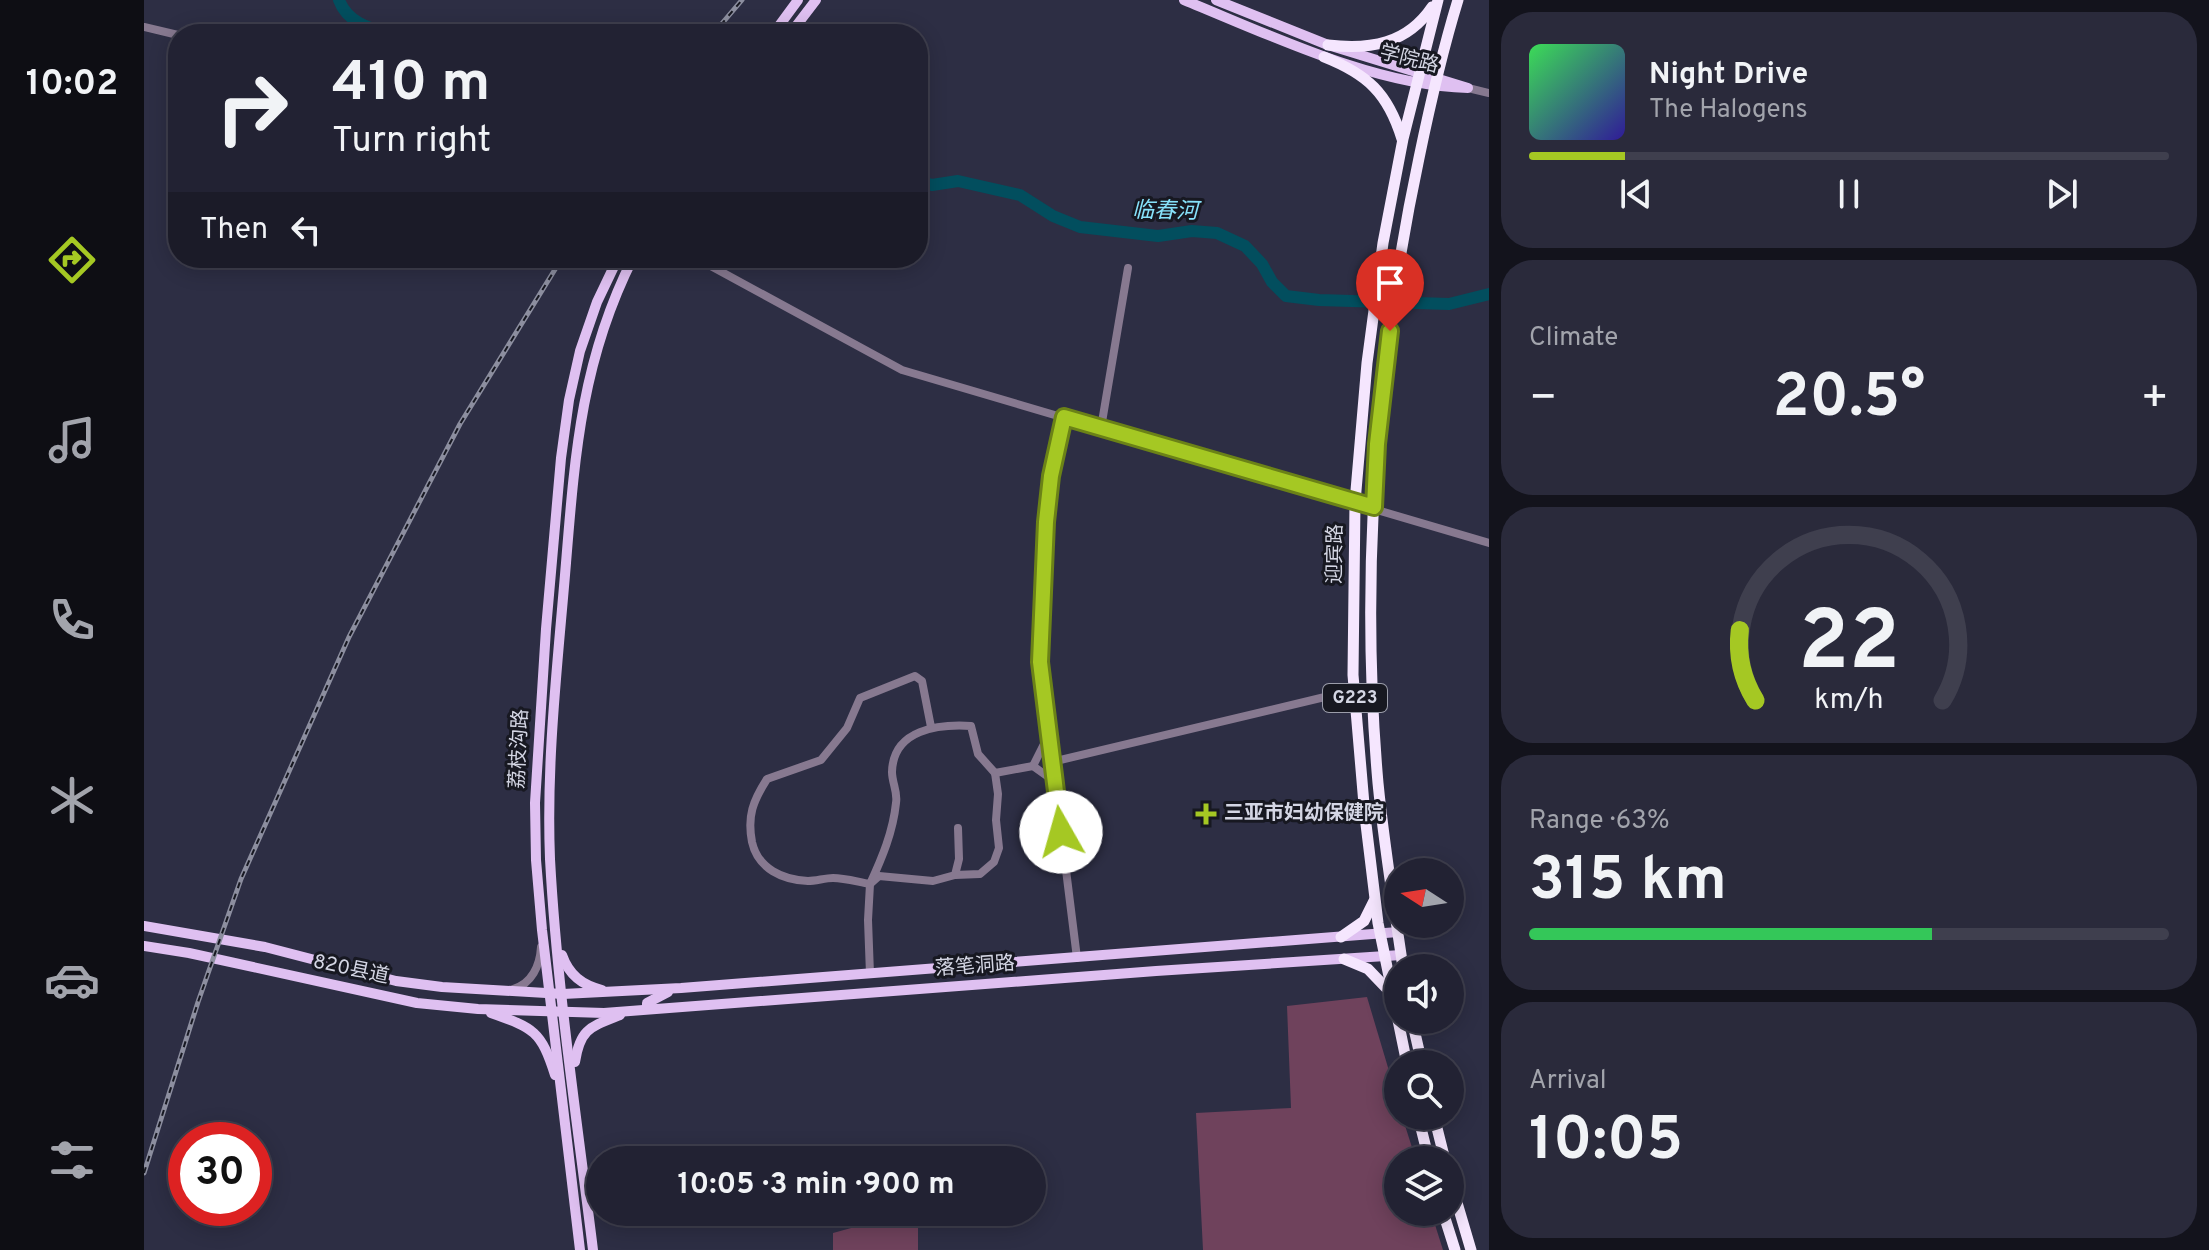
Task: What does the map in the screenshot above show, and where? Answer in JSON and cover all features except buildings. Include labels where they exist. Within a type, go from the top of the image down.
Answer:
[{"type":"highway","points":[[1326,51],[1390,42],[1419,26],[1438,0]]},
{"type":"highway","name":"迎宾路","points":[[1385,954],[1375,896],[1354,690],[1355,502],[1380,267],[1403,139],[1438,0]]},
{"type":"highway","name":"迎宾路","points":[[1388,858],[1378,781],[1373,675],[1377,444],[1409,204],[1458,0]]},
{"type":"highway","points":[[1326,51],[1373,86],[1397,121],[1403,139]]},
{"type":"highway","points":[[1341,937],[1364,921],[1375,896]]},
{"type":"highway","points":[[1344,959],[1368,969],[1384,986]]},
{"type":"highway","points":[[1447,1226],[1455,1250]]},
{"type":"highway","points":[[1464,1226],[1471,1250]]},
{"type":"main road","points":[[780,24],[798,0]]},
{"type":"main road","points":[[798,24],[816,0]]},
{"type":"main road","name":"学院路","points":[[1184,0],[1326,51],[1468,88]]},
{"type":"main road","name":"学院路","points":[[1216,0],[1326,51]]},
{"type":"main road","name":"荔枝沟路","points":[[580,1250],[542,930],[535,803],[544,658],[569,400],[580,351],[597,302],[613,268]]},
{"type":"main road","name":"荔枝沟路","points":[[593,1250],[550,859],[551,774],[575,459],[583,403],[594,355],[610,308],[628,268]]},
{"type":"main road","name":"820县道","points":[[144,926],[265,947],[396,981],[549,994]]},
{"type":"main road","name":"落笔洞路","points":[[549,994],[681,988],[1384,933]]},
{"type":"main road","points":[[558,945],[566,966],[581,983],[599,990],[620,992]]},
{"type":"main road","name":"820县道","points":[[144,946],[417,1003],[552,1012]]},
{"type":"main road","name":"落笔洞路","points":[[552,1012],[633,1011],[1384,956]]},
{"type":"main road","points":[[653,1009],[647,1007],[649,1001],[681,988]]},
{"type":"main road","points":[[478,1009],[523,1025],[538,1035],[561,1090]]},
{"type":"main road","points":[[574,1088],[578,1042],[587,1030],[633,1011]]},
{"type":"street","points":[[144,27],[168,33]]},
{"type":"street","points":[[1468,88],[1489,93]]},
{"type":"street","points":[[714,268],[902,370],[1489,543]]},
{"type":"street","points":[[1101,428],[1128,268]]},
{"type":"street","points":[[1064,417],[1048,501],[1040,662],[1077,958]]},
{"type":"street","points":[[870,884],[836,878],[810,881],[781,876],[764,867],[754,851],[749,825],[752,802],[767,779],[821,760],[847,728],[860,698],[915,676],[922,681],[931,727]]},
{"type":"street","points":[[1052,762],[1354,690]]},
{"type":"street","points":[[870,884],[879,876],[933,881],[955,875],[980,874],[994,862],[999,848],[995,773],[978,754],[971,726],[931,727],[903,744],[894,757],[892,775],[897,799],[891,832],[870,884],[870,974]]},
{"type":"street","points":[[1033,766],[1048,736]]},
{"type":"street","points":[[995,773],[1033,766],[1054,781]]},
{"type":"street","points":[[955,875],[959,859],[958,828]]},
{"type":"street","points":[[505,992],[523,986],[534,974],[542,930]]},
{"type":"shaded area","points":[[1367,997],[1384,1054],[1384,1130],[1406,1130],[1412,1146],[1384,1146],[1384,1226],[1435,1226],[1443,1250],[1203,1250],[1196,1113],[1291,1108],[1287,1006]]},
{"type":"shaded area","points":[[858,1226],[918,1226],[918,1250],[833,1250],[833,1233]]},
{"type":"waterway","name":"临春河","points":[[339,0],[347,14],[362,24]]},
{"type":"waterway","name":"临春河","points":[[928,184],[958,181],[1020,195],[1053,216],[1080,227],[1158,236],[1192,231],[1217,233],[1245,246],[1286,296],[1449,304],[1489,294]]},
{"type":"railway","points":[[722,24],[742,0]]},
{"type":"railway","points":[[144,1173],[241,879],[349,637],[460,424],[556,268]]},
{"type":"place","name":"三亚市妇幼保健院","points":[[1206,814]]},
{"type":"route","points":[[1061,832],[1042,684],[1040,634],[1051,476],[1064,417],[1374,507],[1377,444],[1390,331]]}]
